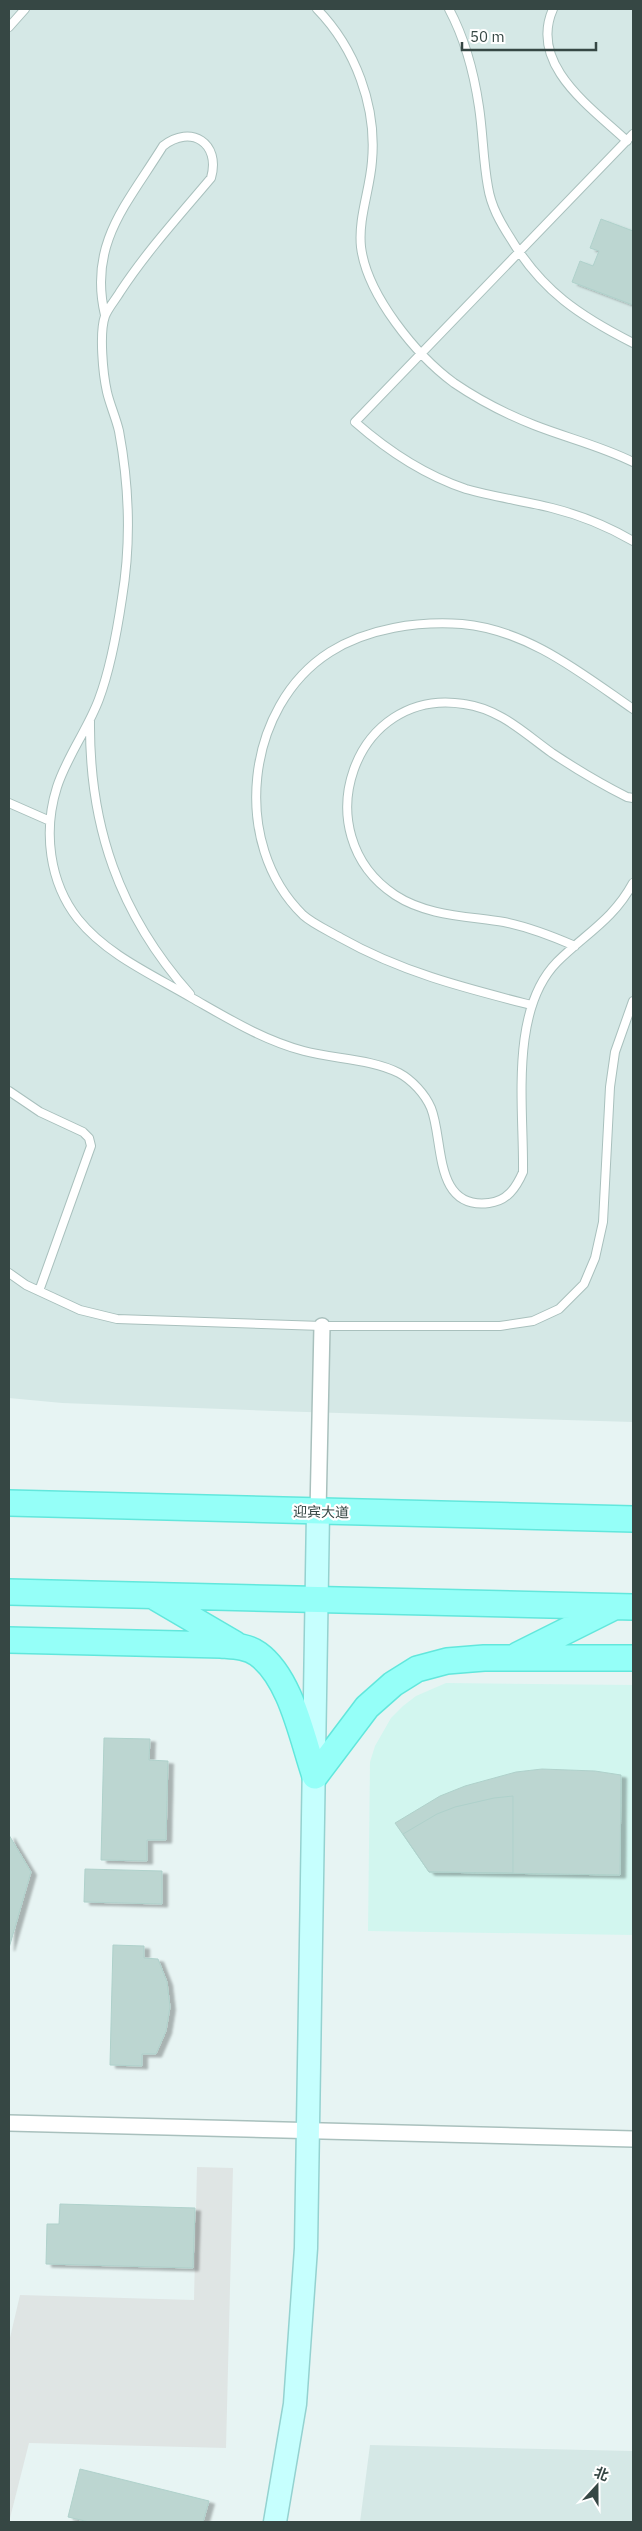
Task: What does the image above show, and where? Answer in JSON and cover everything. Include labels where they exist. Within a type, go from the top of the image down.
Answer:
[{"type":"main road","name":"迎宾大道","points":[[9,1503],[633,1519]]},
{"type":"main road","points":[[9,1592],[624,1607]]},
{"type":"main road","points":[[151,1595],[240,1646],[257,1653],[274,1669],[288,1696],[315,1776]]},
{"type":"main road","points":[[514,1658],[624,1607]]},
{"type":"main road","points":[[9,1640],[240,1646]]},
{"type":"main road","points":[[315,1776],[367,1707],[393,1684],[417,1669],[447,1661],[514,1658],[633,1658]]},
{"type":"street","points":[[275,2522],[295,2404],[306,2248],[322,1326]]},
{"type":"street","points":[[9,2123],[308,2129],[633,2139]]},
{"type":"lane","points":[[9,27],[25,9]]},
{"type":"lane","points":[[317,9],[330,22],[350,54],[364,89],[372,125],[372,161],[361,222],[362,247],[368,272],[389,313],[422,354],[453,382],[492,407],[536,426],[598,446],[633,462]]},
{"type":"lane","points":[[450,9],[471,65],[479,107],[488,187],[496,214],[519,252],[546,286],[572,309],[633,343]]},
{"type":"lane","points":[[553,9],[549,16],[548,40],[554,64],[567,84],[627,141]]},
{"type":"lane","points":[[633,134],[355,422],[380,444],[421,470],[466,489],[554,508],[594,522],[633,542]]},
{"type":"lane","points":[[105,315],[144,256],[211,178],[214,166],[212,154],[206,144],[196,138],[184,136],[172,139],[163,146],[108,236],[102,255],[99,275],[100,296],[105,315],[102,354],[107,392],[118,428],[126,483],[127,537],[124,592],[114,646],[99,698],[58,784],[50,821],[49,840],[53,868],[63,894],[78,918],[97,939],[128,961],[219,1015],[273,1041],[330,1058],[382,1066],[403,1075],[420,1090],[432,1110],[443,1170],[449,1185],[460,1197],[475,1203],[490,1203],[505,1198],[516,1187],[523,1172],[524,1033],[531,1005],[541,984],[556,963],[603,924],[626,897],[633,883]]},
{"type":"lane","points":[[531,1005],[416,973],[358,948],[304,915],[281,885],[265,851],[256,815],[256,777],[264,741],[285,699],[302,677],[330,652],[361,638],[394,628],[429,623],[463,624],[498,631],[530,642],[561,659],[633,709]]},
{"type":"lane","points":[[576,946],[553,936],[506,923],[460,917],[430,910],[396,896],[379,882],[364,866],[354,847],[348,826],[347,797],[356,762],[367,743],[382,728],[400,715],[420,707],[442,703],[463,703],[484,708],[504,718],[582,772],[627,797],[633,798]]},
{"type":"lane","points":[[90,719],[90,753],[95,804],[107,854],[119,886],[151,946],[194,999]]},
{"type":"lane","points":[[9,804],[50,821]]},
{"type":"lane","points":[[9,1273],[39,1291],[80,1310],[117,1319],[322,1326],[500,1326],[533,1321],[559,1309],[584,1284],[595,1258],[603,1222],[610,1087],[615,1052],[633,1001]]},
{"type":"lane","points":[[9,1091],[40,1112],[83,1132],[89,1138],[91,1146],[39,1291]]},
{"type":"shaded area","points":[[9,9],[633,9],[633,1422],[62,1403],[9,1398]]},
{"type":"shaded area","points":[[446,1683],[633,1685],[633,1935],[368,1931],[370,1762],[375,1746],[391,1718],[403,1706],[416,1696]]},
{"type":"shaded area","points":[[197,2167],[233,2168],[226,2448],[29,2443],[9,2522],[9,2342],[20,2295],[194,2300]]},
{"type":"shaded area","points":[[370,2445],[633,2451],[633,2522],[360,2522]]},
{"type":"building","points":[[601,219],[633,231],[633,305],[572,282],[580,261],[593,266],[599,251],[590,248]]},
{"type":"building","points":[[104,1738],[150,1739],[149,1760],[168,1761],[166,1840],[147,1840],[147,1861],[101,1860]]},
{"type":"building","points":[[542,1769],[595,1771],[621,1775],[620,1875],[429,1872],[395,1823],[440,1796],[465,1786],[516,1772]]},
{"type":"building","points":[[513,1796],[513,1873],[429,1872],[403,1834],[437,1814],[455,1807],[494,1798]]},
{"type":"building","points":[[9,1835],[31,1872],[9,1948]]},
{"type":"building","points":[[85,1869],[162,1871],[162,1904],[84,1902]]},
{"type":"building","points":[[113,1945],[144,1946],[144,1958],[158,1959],[167,1982],[170,2007],[166,2031],[156,2054],[142,2054],[142,2066],[110,2065]]},
{"type":"building","points":[[60,2204],[195,2208],[193,2268],[46,2264],[47,2224],[59,2224]]},
{"type":"building","points":[[80,2469],[209,2501],[203,2522],[89,2522],[68,2517]]}]
